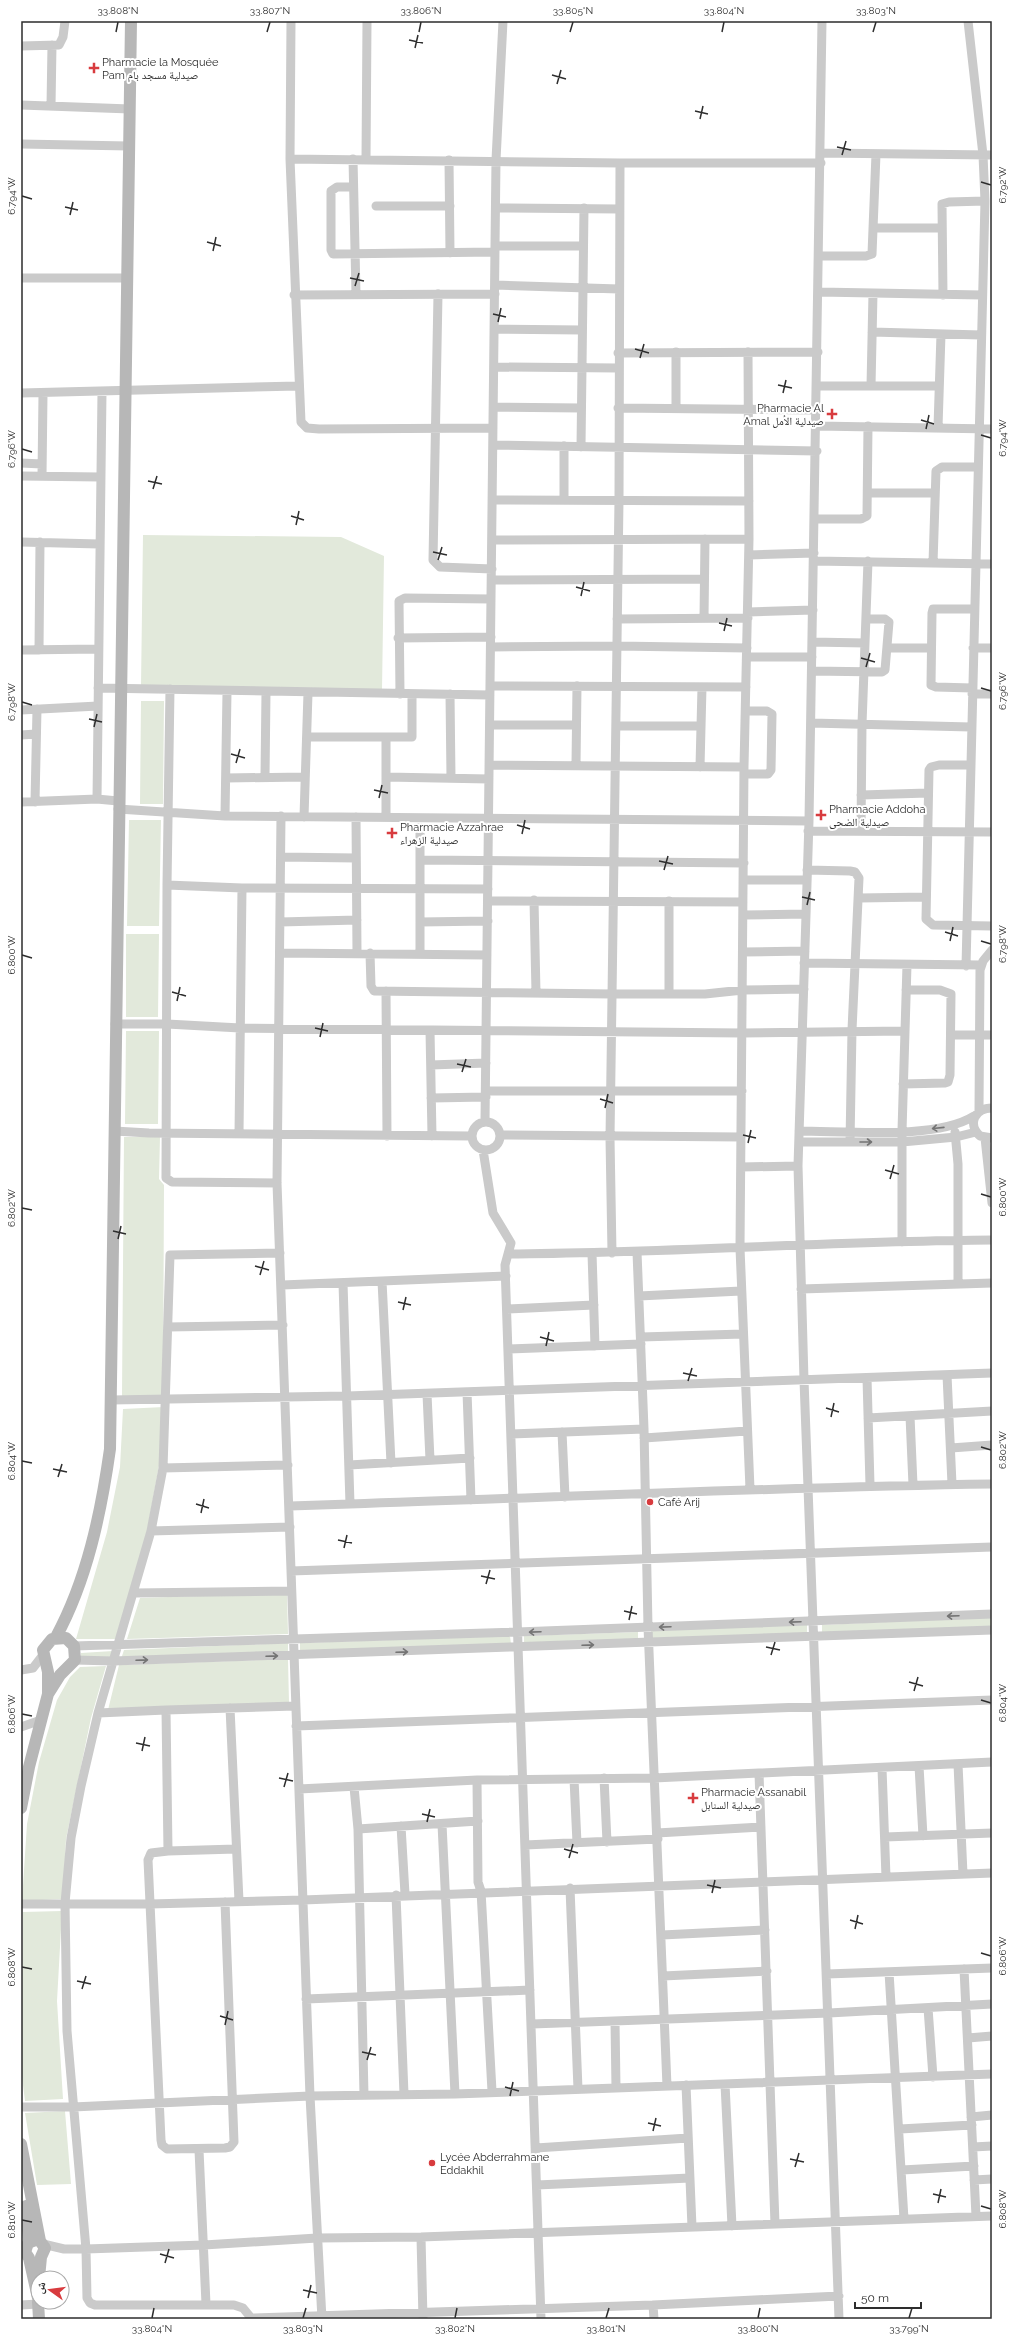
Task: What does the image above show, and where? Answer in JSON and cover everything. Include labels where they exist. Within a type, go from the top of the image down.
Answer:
[{"type":"main road","points":[[21,1808],[25,1770],[48,1694],[45,1646],[56,1637],[70,1610],[101,1505],[110,1449],[118,805],[128,278],[131,21]]},
{"type":"main road","points":[[48,1694],[71,1664],[72,1643],[70,1610]]},
{"type":"main road","points":[[56,1637],[72,1643]]},
{"type":"main road","points":[[45,1660],[58,1670],[71,1664]]},
{"type":"main road","points":[[22,2152],[24,2217],[37,2270]]},
{"type":"main road","points":[[22,2152],[28,2171],[35,2270]]},
{"type":"street","points":[[21,46],[59,45],[63,37],[65,21]]},
{"type":"street","points":[[291,21],[290,159],[294,295],[300,418],[304,426],[307,428],[493,428]]},
{"type":"street","points":[[366,159],[367,21]]},
{"type":"street","points":[[486,1121],[496,160],[503,21]]},
{"type":"street","points":[[822,21],[818,386],[809,821],[798,1166],[804,1380],[820,1770],[839,2319]]},
{"type":"street","points":[[966,966],[982,295],[988,257],[985,201],[987,155],[968,21]]},
{"type":"street","points":[[51,106],[52,46]]},
{"type":"street","points":[[21,105],[130,109]]},
{"type":"street","points":[[21,144],[129,146]]},
{"type":"street","points":[[821,153],[987,155]]},
{"type":"street","points":[[819,256],[870,256],[874,251],[876,154]]},
{"type":"street","points":[[290,159],[496,160],[620,163],[821,163]]},
{"type":"street","points":[[353,159],[356,294]]},
{"type":"street","points":[[449,160],[450,253]]},
{"type":"street","points":[[612,1253],[610,1138],[613,862],[616,767],[617,540],[619,500],[618,289],[620,163]]},
{"type":"street","points":[[353,187],[337,187],[331,191],[331,250],[335,255],[450,253],[495,249],[584,246]]},
{"type":"street","points":[[942,295],[942,208],[945,202],[985,201]]},
{"type":"street","points":[[376,206],[450,206]]},
{"type":"street","points":[[496,208],[619,209]]},
{"type":"street","points":[[581,447],[584,208]]},
{"type":"street","points":[[875,228],[942,228]]},
{"type":"street","points":[[21,278],[128,278]]},
{"type":"street","points":[[294,295],[438,294],[495,290],[583,288],[618,289]]},
{"type":"street","points":[[819,292],[982,295]]},
{"type":"street","points":[[872,386],[873,293]]},
{"type":"street","points":[[438,294],[434,560],[440,568],[492,570]]},
{"type":"street","points":[[494,329],[582,330]]},
{"type":"street","points":[[872,332],[981,335]]},
{"type":"street","points":[[938,427],[941,334]]},
{"type":"street","points":[[676,352],[676,408]]},
{"type":"street","points":[[748,352],[749,555],[744,770],[740,1248],[750,1489]]},
{"type":"street","points":[[618,353],[818,352]]},
{"type":"street","points":[[494,367],[618,368]]},
{"type":"street","points":[[21,393],[43,394],[102,392],[126,389],[298,386]]},
{"type":"street","points":[[818,386],[939,386]]},
{"type":"street","points":[[97,799],[102,392]]},
{"type":"street","points":[[42,476],[43,394]]},
{"type":"street","points":[[494,407],[581,408]]},
{"type":"street","points":[[618,408],[817,410]]},
{"type":"street","points":[[817,426],[992,429]]},
{"type":"street","points":[[815,518],[864,518],[867,514],[868,426]]},
{"type":"street","points":[[493,445],[816,451]]},
{"type":"street","points":[[564,446],[564,500]]},
{"type":"street","points":[[21,463],[42,464]]},
{"type":"street","points":[[933,563],[937,468],[977,467]]},
{"type":"street","points":[[21,476],[100,477]]},
{"type":"street","points":[[868,493],[935,493]]},
{"type":"street","points":[[492,500],[749,501]]},
{"type":"street","points":[[704,618],[705,539]]},
{"type":"street","points":[[492,540],[749,539]]},
{"type":"street","points":[[21,542],[99,544]]},
{"type":"street","points":[[39,650],[40,542]]},
{"type":"street","points":[[749,555],[814,557],[868,561],[992,564]]},
{"type":"street","points":[[861,831],[863,672],[868,561]]},
{"type":"street","points":[[492,580],[704,580]]},
{"type":"street","points":[[400,694],[398,604],[402,599],[491,599]]},
{"type":"street","points":[[974,608],[934,609],[932,614],[930,648],[931,685],[936,687],[992,694]]},
{"type":"street","points":[[617,619],[704,618],[813,610]]},
{"type":"street","points":[[812,671],[863,672],[885,670],[888,648],[888,620],[866,619]]},
{"type":"street","points":[[398,638],[491,637]]},
{"type":"street","points":[[812,642],[865,643]]},
{"type":"street","points":[[491,647],[617,646],[812,658]]},
{"type":"street","points":[[888,648],[930,648]]},
{"type":"street","points":[[973,648],[992,648]]},
{"type":"street","points":[[21,650],[98,649]]},
{"type":"street","points":[[98,688],[170,688],[226,692],[450,694],[577,686],[746,687]]},
{"type":"street","points":[[576,765],[577,686]]},
{"type":"street","points":[[700,767],[702,687]]},
{"type":"street","points":[[170,688],[167,885],[166,1175],[169,1182],[277,1183]]},
{"type":"street","points":[[225,816],[226,692]]},
{"type":"street","points":[[265,777],[266,692]]},
{"type":"street","points":[[304,817],[308,692]]},
{"type":"street","points":[[307,737],[412,737],[412,694]]},
{"type":"street","points":[[450,694],[451,778]]},
{"type":"street","points":[[21,710],[98,706]]},
{"type":"street","points":[[35,802],[37,709]]},
{"type":"street","points":[[490,765],[700,767],[744,770],[768,774],[771,770],[772,714],[767,711],[746,711]]},
{"type":"street","points":[[811,723],[972,727]]},
{"type":"street","points":[[490,725],[576,726]]},
{"type":"street","points":[[616,726],[700,726]]},
{"type":"street","points":[[21,734],[36,734]]},
{"type":"street","points":[[386,737],[386,817]]},
{"type":"street","points":[[971,765],[939,765],[931,767],[928,774],[926,919],[930,924],[992,926]]},
{"type":"street","points":[[226,778],[305,777]]},
{"type":"street","points":[[386,778],[489,779]]},
{"type":"street","points":[[861,795],[928,793]]},
{"type":"street","points":[[21,802],[97,799],[118,805],[168,812],[225,816],[809,821]]},
{"type":"street","points":[[281,816],[277,1183],[290,1506],[292,1655],[299,1789],[310,2096],[317,2238],[323,2317]]},
{"type":"street","points":[[356,817],[357,953]]},
{"type":"street","points":[[420,818],[420,954]]},
{"type":"street","points":[[808,831],[992,832]]},
{"type":"street","points":[[281,858],[356,858]]},
{"type":"street","points":[[421,860],[488,859],[744,863]]},
{"type":"street","points":[[807,870],[855,872],[859,878],[852,1030],[850,1142]]},
{"type":"street","points":[[744,880],[807,880]]},
{"type":"street","points":[[167,885],[280,889],[488,890]]},
{"type":"street","points":[[239,1134],[242,888]]},
{"type":"street","points":[[859,898],[926,897]]},
{"type":"street","points":[[488,900],[743,902]]},
{"type":"street","points":[[534,900],[536,993]]},
{"type":"street","points":[[669,901],[669,994]]},
{"type":"street","points":[[743,915],[806,914]]},
{"type":"street","points":[[280,922],[357,920]]},
{"type":"street","points":[[420,922],[488,921]]},
{"type":"street","points":[[992,950],[985,956],[981,965],[977,1114],[973,1127],[976,1132],[988,1138],[992,1203]]},
{"type":"street","points":[[743,952],[805,951]]},
{"type":"street","points":[[280,953],[487,955]]},
{"type":"street","points":[[370,953],[371,988],[374,991],[669,994],[714,993],[743,990],[804,989]]},
{"type":"street","points":[[804,963],[981,965]]},
{"type":"street","points":[[902,1242],[902,1132],[907,965]]},
{"type":"street","points":[[903,1084],[948,1082],[951,1035],[952,998],[948,992],[906,990]]},
{"type":"street","points":[[386,991],[387,1136]]},
{"type":"street","points":[[115,1024],[166,1024],[240,1028],[487,1031],[742,1033],[852,1030],[904,1031]]},
{"type":"street","points":[[430,1030],[432,1136]]},
{"type":"street","points":[[951,1035],[992,1035]]},
{"type":"street","points":[[431,1065],[486,1063]]},
{"type":"street","points":[[431,1098],[486,1094],[742,1091]]},
{"type":"street","points":[[799,1131],[902,1132],[954,1125],[977,1114],[985,1108],[992,1108]]},
{"type":"street","points":[[486,1121],[497,1127],[500,1136],[495,1148],[483,1150],[474,1145],[471,1136],[477,1124],[486,1121]]},
{"type":"street","points":[[954,1125],[958,1164],[958,1284]]},
{"type":"street","points":[[114,1131],[166,1134],[471,1136]]},
{"type":"street","points":[[799,1142],[902,1142],[956,1137],[976,1132]]},
{"type":"street","points":[[500,1136],[610,1138],[741,1137]]},
{"type":"street","points":[[483,1150],[491,1207],[497,1222],[510,1238],[511,1247],[505,1265],[541,2319]]},
{"type":"street","points":[[741,1167],[798,1166]]},
{"type":"street","points":[[508,1254],[612,1253],[800,1245],[992,1240]]},
{"type":"street","points":[[637,1252],[644,1433],[648,1628],[660,1886],[667,2086]]},
{"type":"street","points":[[280,1253],[170,1255],[167,1399],[163,1468],[151,1531],[98,1713],[71,1838],[65,1903],[66,2014],[86,2249],[87,2298],[92,2304],[206,2304],[239,2306],[246,2311],[252,2319],[423,2316],[541,2308],[653,2305],[839,2296]]},
{"type":"street","points":[[592,1253],[595,1346]]},
{"type":"street","points":[[282,1285],[506,1276]]},
{"type":"street","points":[[382,1281],[391,1463]]},
{"type":"street","points":[[343,1283],[350,1504]]},
{"type":"street","points":[[801,1289],[992,1283]]},
{"type":"street","points":[[639,1296],[741,1291]]},
{"type":"street","points":[[507,1309],[594,1305]]},
{"type":"street","points":[[168,1328],[283,1325]]},
{"type":"street","points":[[508,1349],[595,1346],[641,1340],[743,1334]]},
{"type":"street","points":[[111,1400],[286,1398],[427,1394],[992,1373]]},
{"type":"street","points":[[948,1375],[952,1484]]},
{"type":"street","points":[[867,1378],[870,1485]]},
{"type":"street","points":[[467,1392],[471,1500]]},
{"type":"street","points":[[427,1394],[430,1460]]},
{"type":"street","points":[[868,1418],[992,1412]]},
{"type":"street","points":[[910,1416],[913,1485]]},
{"type":"street","points":[[511,1434],[562,1432],[644,1433],[747,1431]]},
{"type":"street","points":[[562,1432],[565,1497]]},
{"type":"street","points":[[951,1448],[992,1446]]},
{"type":"street","points":[[349,1465],[470,1458]]},
{"type":"street","points":[[163,1468],[288,1465]]},
{"type":"street","points":[[290,1506],[870,1485],[992,1484]]},
{"type":"street","points":[[151,1531],[290,1527]]},
{"type":"street","points":[[291,1571],[992,1547]]},
{"type":"street","points":[[134,1593],[291,1591]]},
{"type":"street","points":[[72,1643],[118,1645],[292,1640],[814,1622],[992,1614]]},
{"type":"street","points":[[71,1664],[114,1661],[518,1648],[992,1630]]},
{"type":"street","points":[[21,1670],[33,1668],[45,1660]]},
{"type":"street","points":[[296,1726],[521,1716],[652,1713],[992,1700]]},
{"type":"street","points":[[98,1713],[295,1706]]},
{"type":"street","points":[[230,1708],[239,1901]]},
{"type":"street","points":[[166,1710],[168,1851]]},
{"type":"street","points":[[21,1728],[41,1720]]},
{"type":"street","points":[[299,1789],[477,1780],[654,1778],[992,1762]]},
{"type":"street","points":[[958,1764],[963,1874]]},
{"type":"street","points":[[919,1766],[923,1836]]},
{"type":"street","points":[[882,1768],[886,1877]]},
{"type":"street","points":[[759,1773],[775,2224]]},
{"type":"street","points":[[604,1778],[607,1842]]},
{"type":"street","points":[[574,1779],[577,1843]]},
{"type":"street","points":[[477,1780],[478,1882],[481,1891],[485,1992],[492,2091]]},
{"type":"street","points":[[354,1787],[358,1829],[364,2095]]},
{"type":"street","points":[[358,1829],[478,1821]]},
{"type":"street","points":[[442,1824],[455,2094]]},
{"type":"street","points":[[401,1826],[399,1994],[404,2094]]},
{"type":"street","points":[[525,1845],[607,1842],[761,1827]]},
{"type":"street","points":[[885,1837],[992,1833]]},
{"type":"street","points":[[225,1902],[235,2137],[232,2145],[225,2148],[172,2150],[164,2147],[161,2140],[149,1855],[151,1853],[168,1851],[236,1849]]},
{"type":"street","points":[[21,1904],[150,1904],[302,1900],[401,1894],[660,1886],[992,1873]]},
{"type":"street","points":[[570,1888],[578,2089]]},
{"type":"street","points":[[662,1935],[765,1930]]},
{"type":"street","points":[[827,1974],[992,1968]]},
{"type":"street","points":[[964,1969],[976,2216]]},
{"type":"street","points":[[663,1976],[767,1971]]},
{"type":"street","points":[[889,1972],[897,2078],[904,2219]]},
{"type":"street","points":[[306,1999],[361,1995],[530,1990]]},
{"type":"street","points":[[532,2024],[829,2013],[992,2004]]},
{"type":"street","points":[[928,2008],[933,2076]]},
{"type":"street","points":[[615,2021],[616,2088]]},
{"type":"street","points":[[968,2038],[992,2036]]},
{"type":"street","points":[[21,2107],[73,2107],[233,2101],[310,2096],[455,2094],[492,2091],[534,2091],[992,2074]]},
{"type":"street","points":[[725,2084],[732,2226]]},
{"type":"street","points":[[686,2085],[692,2228]]},
{"type":"street","points":[[900,2129],[972,2121],[992,2116]]},
{"type":"street","points":[[536,2148],[688,2138]]},
{"type":"street","points":[[973,2147],[992,2146]]},
{"type":"street","points":[[199,2150],[206,2304]]},
{"type":"street","points":[[902,2170],[974,2166]]},
{"type":"street","points":[[537,2185],[690,2178]]},
{"type":"street","points":[[974,2180],[992,2179]]},
{"type":"street","points":[[32,2249],[204,2246],[317,2238],[421,2237],[992,2216]]},
{"type":"street","points":[[421,2237],[423,2316]]},
{"type":"street","points":[[653,2305],[654,2319]]},
{"type":"shaded area","points":[[143,535],[341,537],[384,556],[382,690],[141,686]]},
{"type":"shaded area","points":[[141,701],[164,701],[163,804],[140,804]]},
{"type":"shaded area","points":[[129,820],[161,820],[159,926],[127,926]]},
{"type":"shaded area","points":[[126,934],[159,934],[158,1017],[126,1017]]},
{"type":"shaded area","points":[[126,1031],[159,1031],[158,1124],[125,1124]]},
{"type":"shaded area","points":[[124,1137],[160,1137],[159,1179],[164,1185],[163,1396],[122,1396]]},
{"type":"shaded area","points":[[164,1407],[160,1460],[147,1531],[116,1639],[76,1639],[107,1532],[120,1467],[123,1409]]},
{"type":"shaded area","points":[[287,1593],[288,1634],[127,1639],[140,1598]]},
{"type":"shaded area","points":[[992,1617],[992,1626],[822,1634],[822,1625]]},
{"type":"shaded area","points":[[807,1625],[807,1634],[651,1640],[651,1630]]},
{"type":"shaded area","points":[[638,1632],[638,1640],[524,1644],[524,1636]]},
{"type":"shaded area","points":[[510,1636],[511,1644],[300,1651],[300,1643]]},
{"type":"shaded area","points":[[288,1643],[288,1652],[121,1659],[124,1650]]},
{"type":"shaded area","points":[[113,1651],[111,1659],[81,1660],[81,1653]]},
{"type":"shaded area","points":[[288,1659],[289,1703],[108,1710],[119,1665]]},
{"type":"shaded area","points":[[106,1666],[91,1718],[66,1839],[63,1899],[22,1901],[27,1824],[39,1762],[57,1700],[70,1677],[80,1667]]},
{"type":"shaded area","points":[[62,1911],[57,2001],[63,2099],[25,2101],[21,2069],[23,1912]]},
{"type":"shaded area","points":[[65,2111],[71,2184],[37,2185],[25,2113]]},
{"type":"place","name":"Pharmacie la Mosquée Pam صيدلية مسجد بام","points":[[94,68]]},
{"type":"place","name":"Pharmacie Al Amal صيدلية الأمل","points":[[832,414]]},
{"type":"place","name":"Pharmacie Addoha صيدلية الضحى","points":[[821,815]]},
{"type":"place","name":"Pharmacie Azzahrae صيدلية الزهراء","points":[[392,833]]},
{"type":"place","name":"Café Arij","points":[[650,1502]]},
{"type":"place","name":"Pharmacie Assanabil صيدلية السنابل","points":[[693,1798]]},
{"type":"place","name":"Lycée Abderrahmane Eddakhil","points":[[432,2163]]}]
